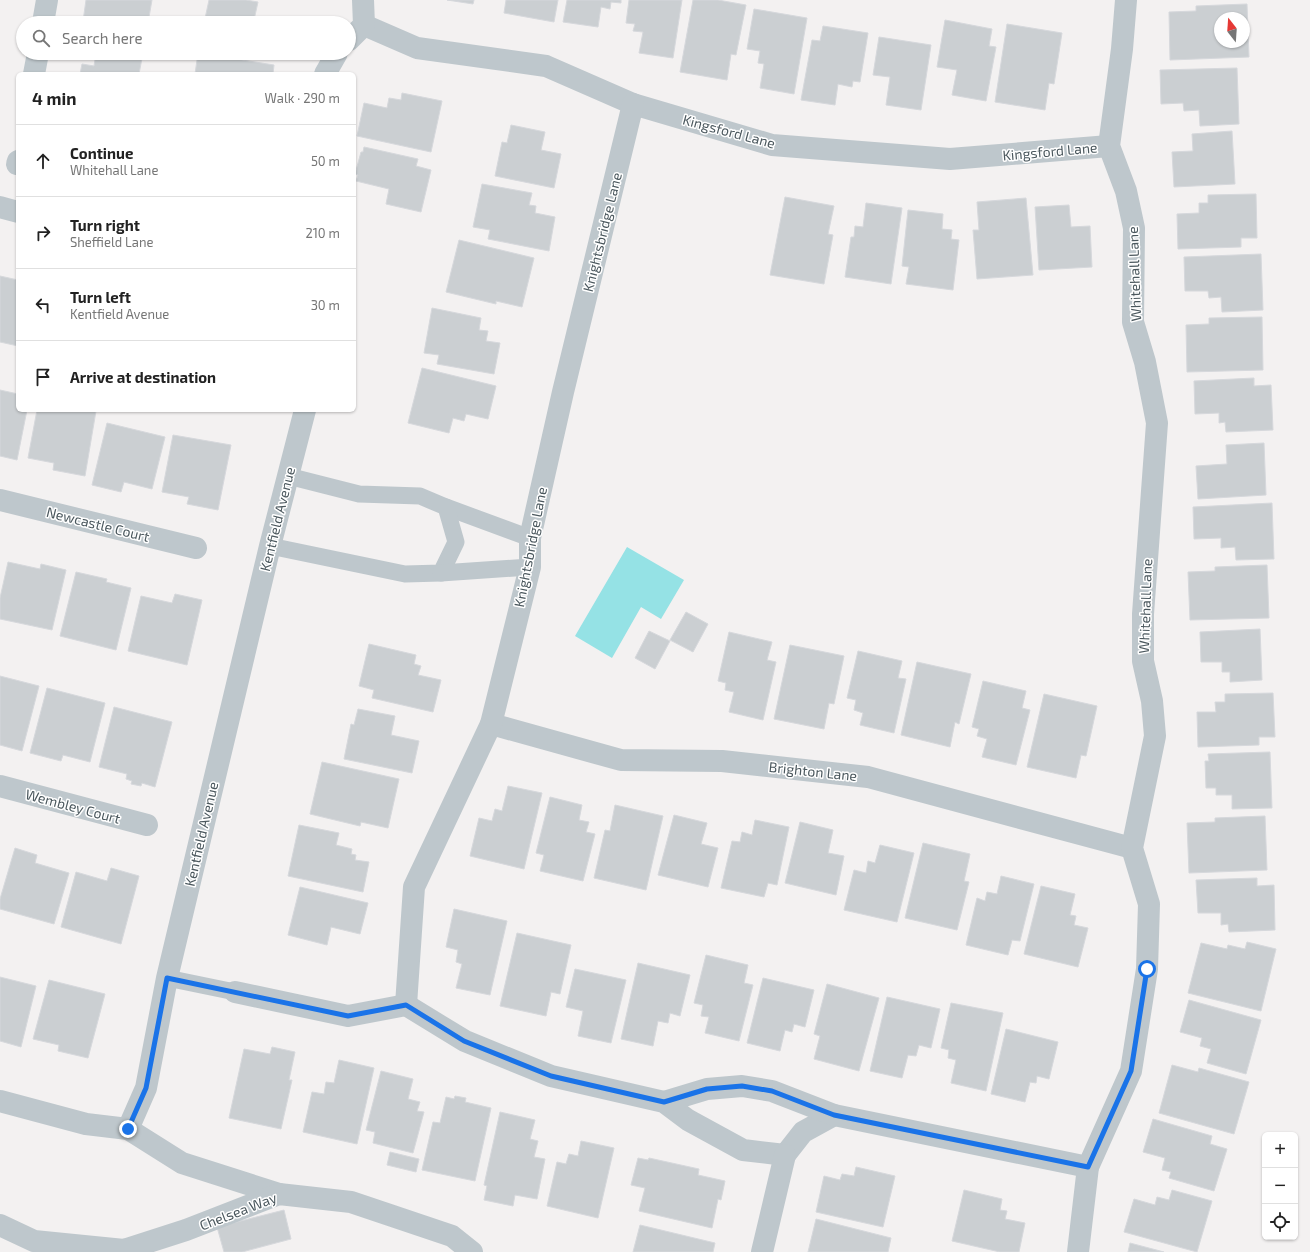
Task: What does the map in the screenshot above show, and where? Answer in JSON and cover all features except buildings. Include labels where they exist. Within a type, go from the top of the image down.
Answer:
[{"type":"street","points":[[44,16],[47,0]]},
{"type":"street","points":[[356,33],[363,0]]},
{"type":"street","name":"Whitehall Lane","points":[[1078,1252],[1088,1167],[1131,1071],[1147,969],[1149,904],[1132,848],[1155,736],[1152,701],[1143,661],[1143,614],[1157,423],[1146,362],[1133,322],[1134,228],[1126,191],[1109,146],[1122,49],[1126,0]]},
{"type":"street","name":"Kingsford Lane","points":[[356,33],[417,48],[546,66],[633,104],[772,145],[950,159],[1109,146]]},
{"type":"street","points":[[34,72],[37,60]]},
{"type":"street","points":[[326,72],[333,60]]},
{"type":"street","name":"Knightsbridge Lane","points":[[406,1005],[414,887],[491,724],[530,567],[530,538],[564,385],[633,104]]},
{"type":"street","points":[[0,207],[16,211]]},
{"type":"street","name":"Kentfield Avenue","points":[[128,1129],[146,1088],[167,978],[270,546],[304,412]]},
{"type":"street","name":"Newcastle Court","points":[[0,500],[196,548]]},
{"type":"street","name":"Brighton Lane","points":[[491,724],[621,760],[722,761],[868,778],[1132,848]]},
{"type":"street","name":"Wembley Court","points":[[0,786],[146,825]]},
{"type":"street","points":[[235,992],[348,1016],[406,1005],[464,1041],[551,1076],[664,1102],[688,1120],[743,1150],[785,1155]]},
{"type":"street","points":[[664,1102],[707,1089],[742,1086],[772,1091],[834,1115],[1088,1167]]},
{"type":"street","points":[[0,1102],[86,1124],[128,1129],[182,1163],[279,1194]]},
{"type":"street","points":[[762,1252],[785,1155],[803,1132],[834,1115]]},
{"type":"street","name":"Chelsea Way","points":[[0,1224],[34,1241],[124,1250],[186,1230],[279,1194],[351,1202],[452,1236],[472,1252]]},
{"type":"lane","points":[[288,476],[359,494],[420,496],[530,538]]},
{"type":"lane","points":[[441,573],[456,542],[446,507]]},
{"type":"lane","points":[[270,546],[405,574],[530,567]]},
{"type":"lane","points":[[167,978],[235,992]]},
{"type":"water","points":[[627,547],[684,580],[661,619],[641,607],[612,658],[575,636]]},
{"type":"route","points":[[128,1129],[146,1088],[167,978],[348,1016],[406,1005],[464,1041],[551,1076],[664,1102],[707,1089],[742,1086],[772,1091],[834,1115],[1088,1167],[1131,1071],[1147,969]]}]
